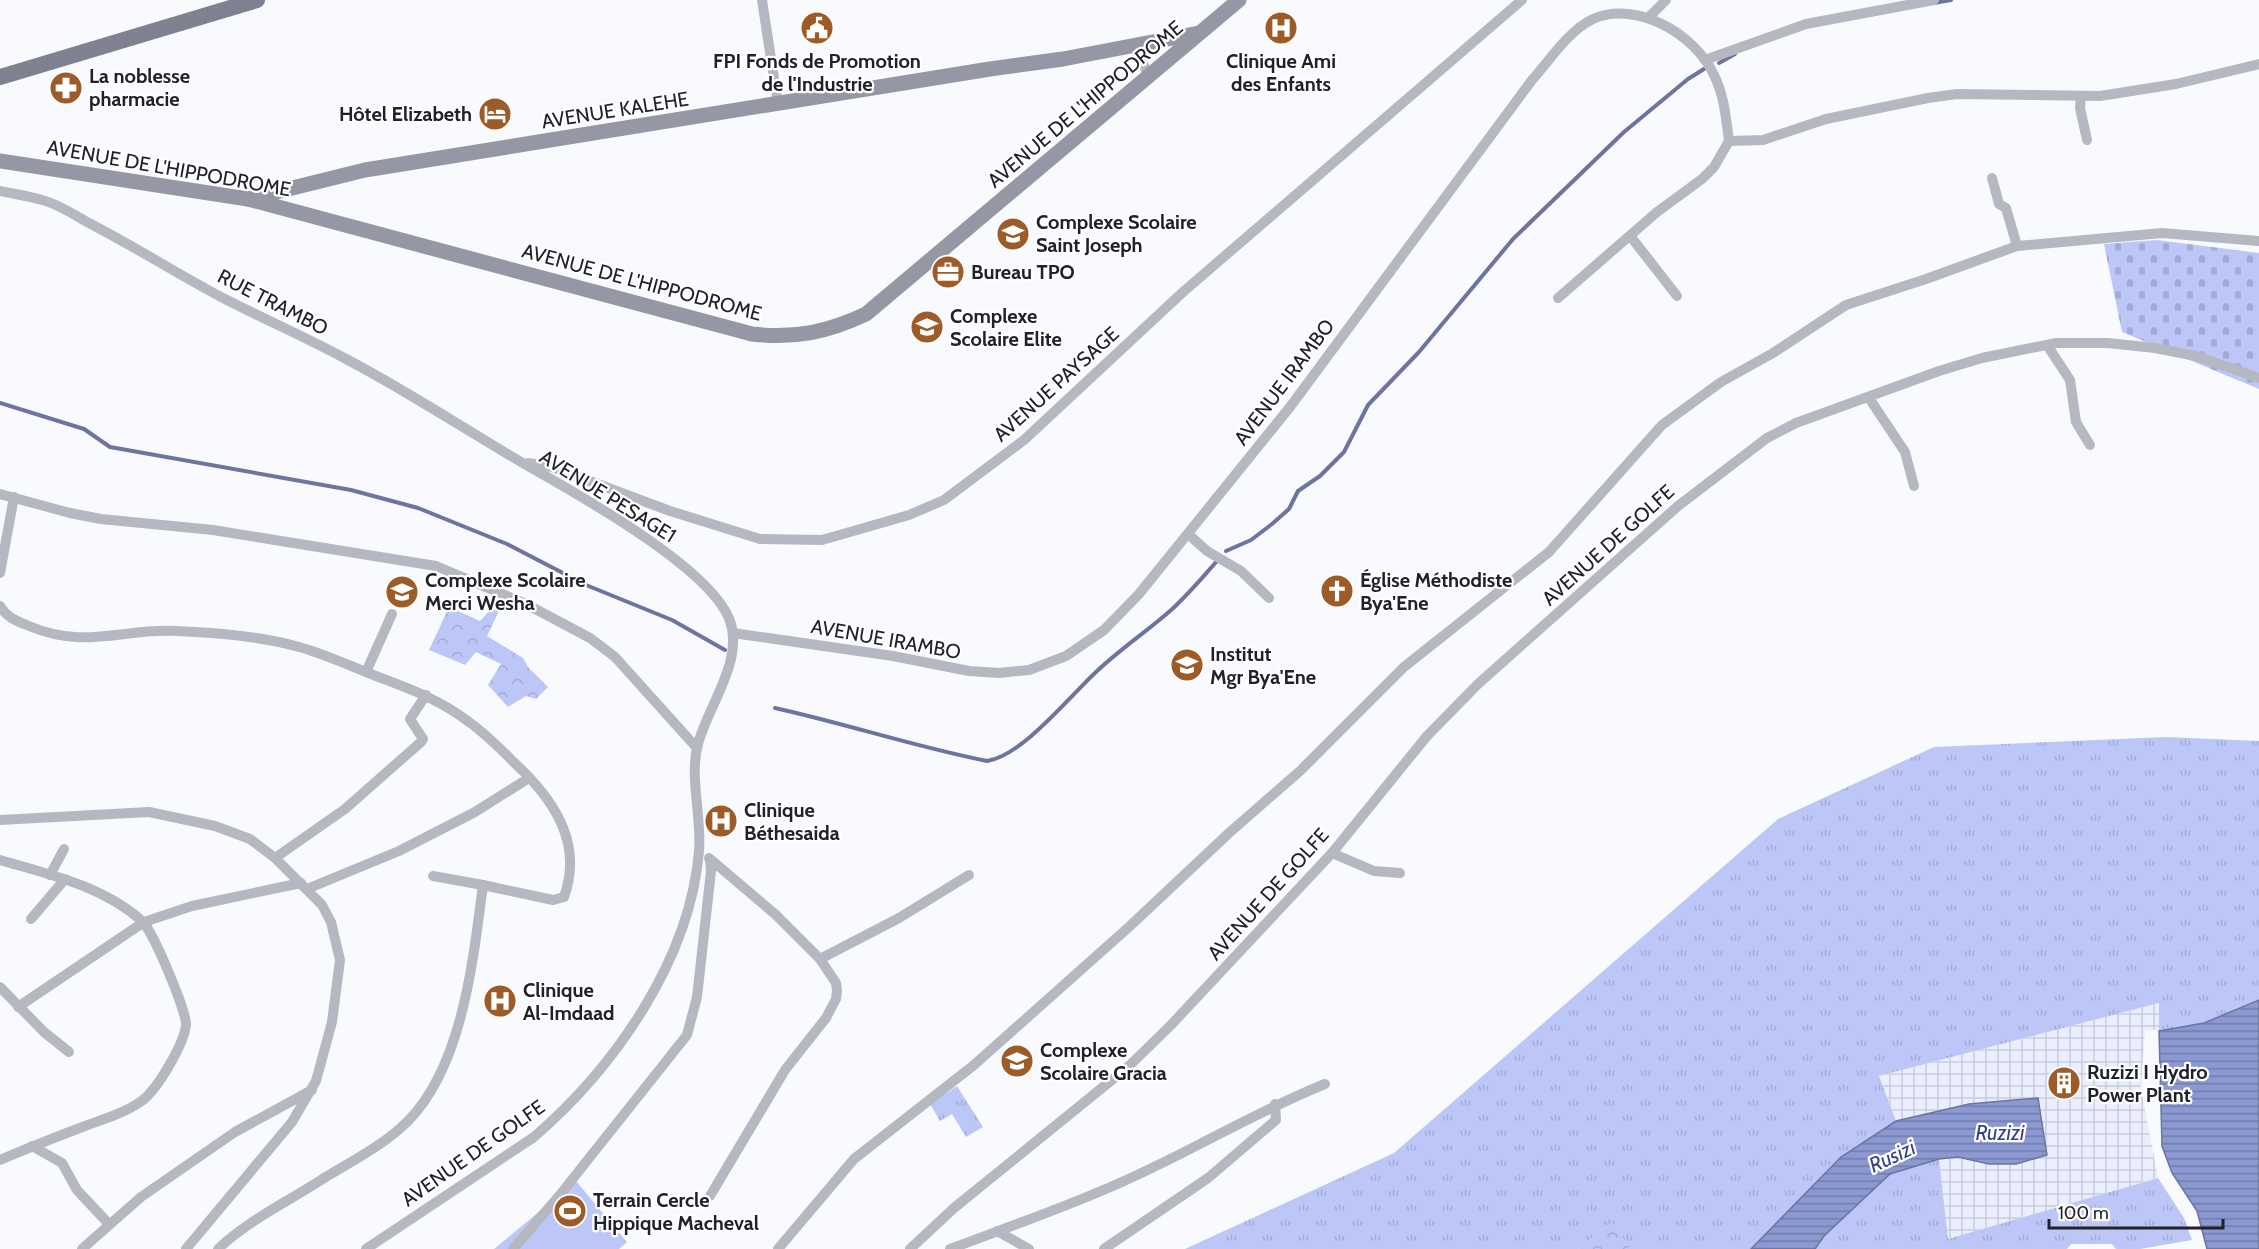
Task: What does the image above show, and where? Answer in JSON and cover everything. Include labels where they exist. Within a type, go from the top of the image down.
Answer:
[{"type":"main road","points":[[0,77],[256,0]]},
{"type":"street","points":[[762,0],[778,104]]},
{"type":"street","name":"AVENUE DE L'HIPPODROME","points":[[0,161],[113,176],[210,195],[248,199],[752,334],[792,337],[818,333],[866,314],[1239,0]]},
{"type":"street","name":"AVENUE PAYSAGE","points":[[521,462],[552,467],[670,511],[760,539],[822,540],[909,515],[944,500],[1023,440],[1183,292],[1522,0]]},
{"type":"street","points":[[1649,17],[1666,0]]},
{"type":"street","points":[[1705,60],[1806,24],[1880,5],[1934,0]]},
{"type":"street","name":"AVENUE IRAMBO","points":[[732,633],[893,656],[969,671],[999,673],[1029,670],[1066,656],[1104,630],[1124,612],[1290,407],[1532,80],[1575,32],[1591,20],[1608,13],[1626,12],[1649,17],[1694,46],[1705,60],[1722,96],[1729,141]]},
{"type":"street","name":"AVENUE KALEHE","points":[[248,199],[365,170],[1135,46],[1203,32]]},
{"type":"street","points":[[1135,46],[1149,77]]},
{"type":"street","points":[[1558,298],[1631,237],[1657,212],[1702,179],[1714,167],[1729,141],[1763,140],[1826,119],[1928,98],[1957,94],[2081,97],[2176,84],[2259,64]]},
{"type":"street","points":[[2081,97],[2080,108],[2087,140]]},
{"type":"street","points":[[1992,178],[1999,204],[2006,208],[2017,246]]},
{"type":"street","name":"RUE TRAMBO","points":[[0,191],[46,201],[99,227],[222,297],[349,360],[521,462]]},
{"type":"street","points":[[778,1249],[854,1159],[974,1065],[1300,771],[1404,667],[1549,552],[1671,418],[1721,382],[1773,353],[1846,304],[1926,279],[2017,246],[2162,233],[2259,241]]},
{"type":"street","points":[[1631,237],[1677,296]]},
{"type":"street","name":"AVENUE DE GOLFE","points":[[910,1249],[954,1208],[1129,1066],[1178,1018],[1332,853],[1446,716],[1678,506],[1767,438],[1796,423],[1982,358],[2047,345],[2079,342],[2155,348],[2196,356],[2259,378]]},
{"type":"street","points":[[2047,345],[2070,380],[2076,422],[2090,445]]},
{"type":"street","points":[[1869,398],[1905,452],[1914,486]]},
{"type":"street","name":"AVENUE PESAGE1","points":[[521,462],[574,492],[648,539],[713,594],[725,611],[732,633],[733,648],[696,747]]},
{"type":"street","points":[[0,494],[101,519],[213,530],[436,566],[526,604],[590,638],[615,657],[696,747]]},
{"type":"street","points":[[0,573],[14,497]]},
{"type":"street","points":[[1188,534],[1207,551],[1242,571],[1269,598]]},
{"type":"street","points":[[0,606],[10,618],[60,637],[90,639],[140,632],[176,631],[265,639],[300,647],[426,695],[470,722],[529,778],[553,809],[568,838],[571,860],[564,897],[553,900],[433,876]]},
{"type":"street","points":[[366,672],[392,614]]},
{"type":"street","points":[[275,858],[345,809],[421,742],[423,739],[410,719],[426,695]]},
{"type":"street","name":"AVENUE DE GOLFE","points":[[366,1249],[534,1137],[595,1078],[645,1005],[681,935],[695,891],[700,846],[696,747]]},
{"type":"street","points":[[18,1007],[144,922],[192,906],[304,886],[399,850],[475,812],[529,778]]},
{"type":"street","points":[[0,820],[51,815],[165,813],[215,826],[250,839],[275,858],[322,905],[331,922],[340,960],[333,1022],[323,1061],[312,1090],[292,1122],[186,1249]]},
{"type":"street","points":[[700,846],[710,860],[776,915],[820,959],[836,982],[836,999],[833,1006],[805,1048],[785,1070],[710,1196]]},
{"type":"street","points":[[50,875],[64,849]]},
{"type":"street","points":[[1332,853],[1374,871],[1400,873]]},
{"type":"street","points":[[0,860],[65,879],[105,897],[144,922],[153,938],[185,1016],[183,1032],[164,1074],[153,1091],[142,1100],[111,1116],[0,1160]]},
{"type":"street","points":[[513,1249],[559,1196],[687,1035],[697,997],[711,871],[710,860]]},
{"type":"street","points":[[820,959],[899,918],[969,875]]},
{"type":"street","points":[[31,919],[65,879]]},
{"type":"street","points":[[218,1249],[243,1229],[379,1145],[407,1122],[423,1103],[435,1086],[470,984],[483,885]]},
{"type":"street","points":[[0,987],[44,1032],[69,1052]]},
{"type":"street","points":[[950,1249],[1122,1182],[1198,1147],[1275,1104],[1325,1084]]},
{"type":"street","points":[[82,1249],[108,1223],[235,1132],[312,1090]]},
{"type":"street","points":[[1104,1249],[1232,1159],[1276,1120],[1275,1104]]},
{"type":"street","points":[[32,1146],[62,1163],[77,1190],[108,1223]]},
{"type":"street","points":[[997,1231],[1029,1249]]},
{"type":"shaded area","points":[[2159,1003],[2159,1030],[2145,1030],[2141,1088],[2158,1178],[1948,1239],[1939,1159],[1958,1157],[1989,1164],[2016,1164],[2047,1155],[2038,1098],[1935,1111],[1896,1121],[1879,1076]]},
{"type":"green space","points":[[2157,240],[2259,253],[2259,389],[2122,332],[2104,244]]},
{"type":"green space","points":[[449,607],[480,621],[492,608],[500,609],[487,636],[523,658],[528,667],[548,687],[536,699],[526,696],[508,707],[488,685],[501,664],[476,652],[465,665],[429,650]]},
{"type":"green space","points":[[2166,737],[2259,741],[2259,1000],[2204,1023],[2159,1030],[2159,1003],[1879,1076],[1896,1121],[1841,1157],[1751,1249],[1631,1249],[1611,1223],[1578,1249],[1185,1249],[1394,1153],[1778,819],[1934,747]]},
{"type":"green space","points":[[957,1086],[983,1127],[966,1137],[952,1114],[940,1121],[930,1104]]},
{"type":"green space","points":[[1939,1159],[1948,1239],[2158,1178],[2184,1218],[2192,1240],[2140,1249],[2116,1249],[2112,1244],[2071,1244],[2067,1249],[1815,1249],[1824,1236],[1890,1174]]},
{"type":"green space","name":"Terrain Cercle Hippique Macheval","points":[[576,1181],[627,1242],[619,1249],[494,1249]]},
{"type":"green space","points":[[1612,1222],[1631,1249],[1578,1249]]},
{"type":"water","points":[[2259,1000],[2259,1249],[2207,1249],[2197,1211],[2172,1173],[2162,1146],[2159,1031],[2204,1023]]},
{"type":"water","name":"Ruzizi","points":[[2038,1098],[2047,1155],[2016,1164],[1989,1164],[1958,1157],[1939,1159],[1890,1174],[1824,1236],[1815,1249],[1751,1249],[1841,1157],[1896,1121],[1969,1104]]},
{"type":"waterway","points":[[1934,3],[1951,0]]},
{"type":"waterway","points":[[1719,63],[1735,54]]},
{"type":"waterway","points":[[1226,551],[1251,540],[1272,524],[1289,509],[1298,491],[1320,476],[1344,452],[1368,405],[1419,352],[1513,239],[1624,132],[1688,79],[1704,69]]},
{"type":"waterway","points":[[0,403],[84,429],[110,447],[351,490],[418,508],[507,544],[586,585],[672,620],[725,650]]},
{"type":"waterway","points":[[775,708],[987,761],[1001,757],[1030,737],[1105,664],[1170,611],[1217,561]]},
{"type":"place","name":"FPI Fonds de Promotion de l'Industrie","points":[[817,28]]},
{"type":"place","name":"Clinique Ami des Enfants","points":[[1281,28]]},
{"type":"place","name":"La noblesse pharmacie","points":[[66,88]]},
{"type":"place","name":"Hôtel Elizabeth","points":[[495,114]]},
{"type":"place","name":"Complexe Scolaire Saint Joseph","points":[[1013,234]]},
{"type":"place","name":"Bureau TPO","points":[[948,272]]},
{"type":"place","name":"Complexe Scolaire Elite","points":[[927,327]]},
{"type":"place","name":"Église Méthodiste Bya'Ene","points":[[1337,591]]},
{"type":"place","name":"Complexe Scolaire Merci Wesha","points":[[402,592]]},
{"type":"place","name":"Institut Mgr Bya'Ene","points":[[1187,665]]},
{"type":"place","name":"Clinique Béthesaida","points":[[721,821]]},
{"type":"place","name":"Clinique Al-Imdaad","points":[[500,1001]]},
{"type":"place","name":"Complexe Scolaire Gracia","points":[[1017,1061]]},
{"type":"place","name":"Ruzizi I Hydro Power Plant","points":[[2064,1083]]},
{"type":"place","name":"Terrain Cercle Hippique Macheval","points":[[570,1211]]},
{"type":"water label","name":"Rusizi","points":[[1892,1156]]}]
